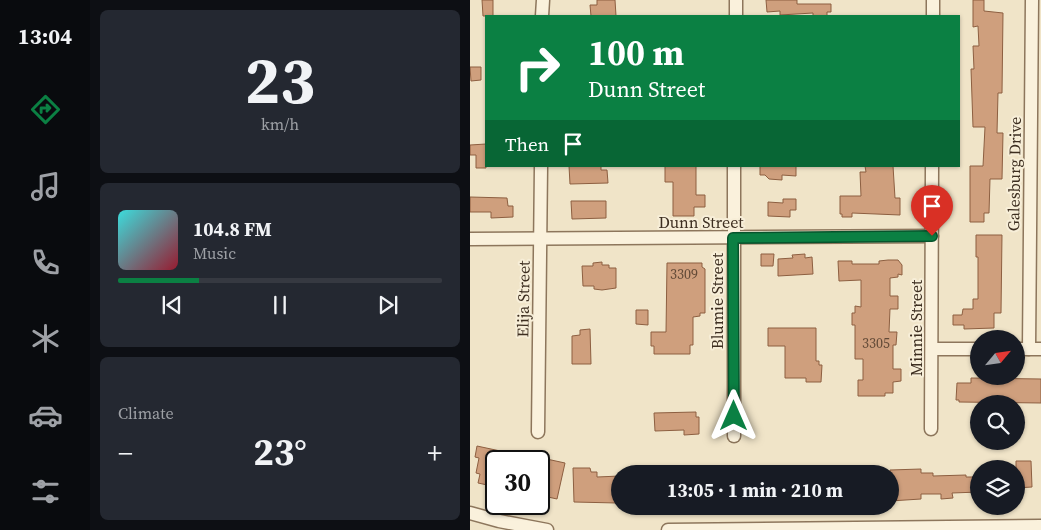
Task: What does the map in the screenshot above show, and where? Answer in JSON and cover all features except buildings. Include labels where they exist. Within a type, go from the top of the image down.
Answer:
[{"type":"street","points":[[542,15],[543,0]]},
{"type":"street","points":[[736,0],[736,15]]},
{"type":"street","points":[[933,0],[933,15]]},
{"type":"street","name":"Galesburg Drive","points":[[1029,349],[1032,0]]},
{"type":"street","name":"Elija Street","points":[[538,432],[541,167]]},
{"type":"street","name":"Blumie Street","points":[[734,167],[734,436]]},
{"type":"street","name":"Minnie Street","points":[[931,429],[933,349],[932,167]]},
{"type":"street","name":"Dunn Street","points":[[470,239],[932,236]]},
{"type":"street","points":[[933,349],[970,349]]},
{"type":"street","points":[[470,513],[498,526],[547,530]]},
{"type":"street","points":[[668,530],[1004,528],[1041,526]]},
{"type":"route","points":[[734,416],[733,238],[932,236]]}]
